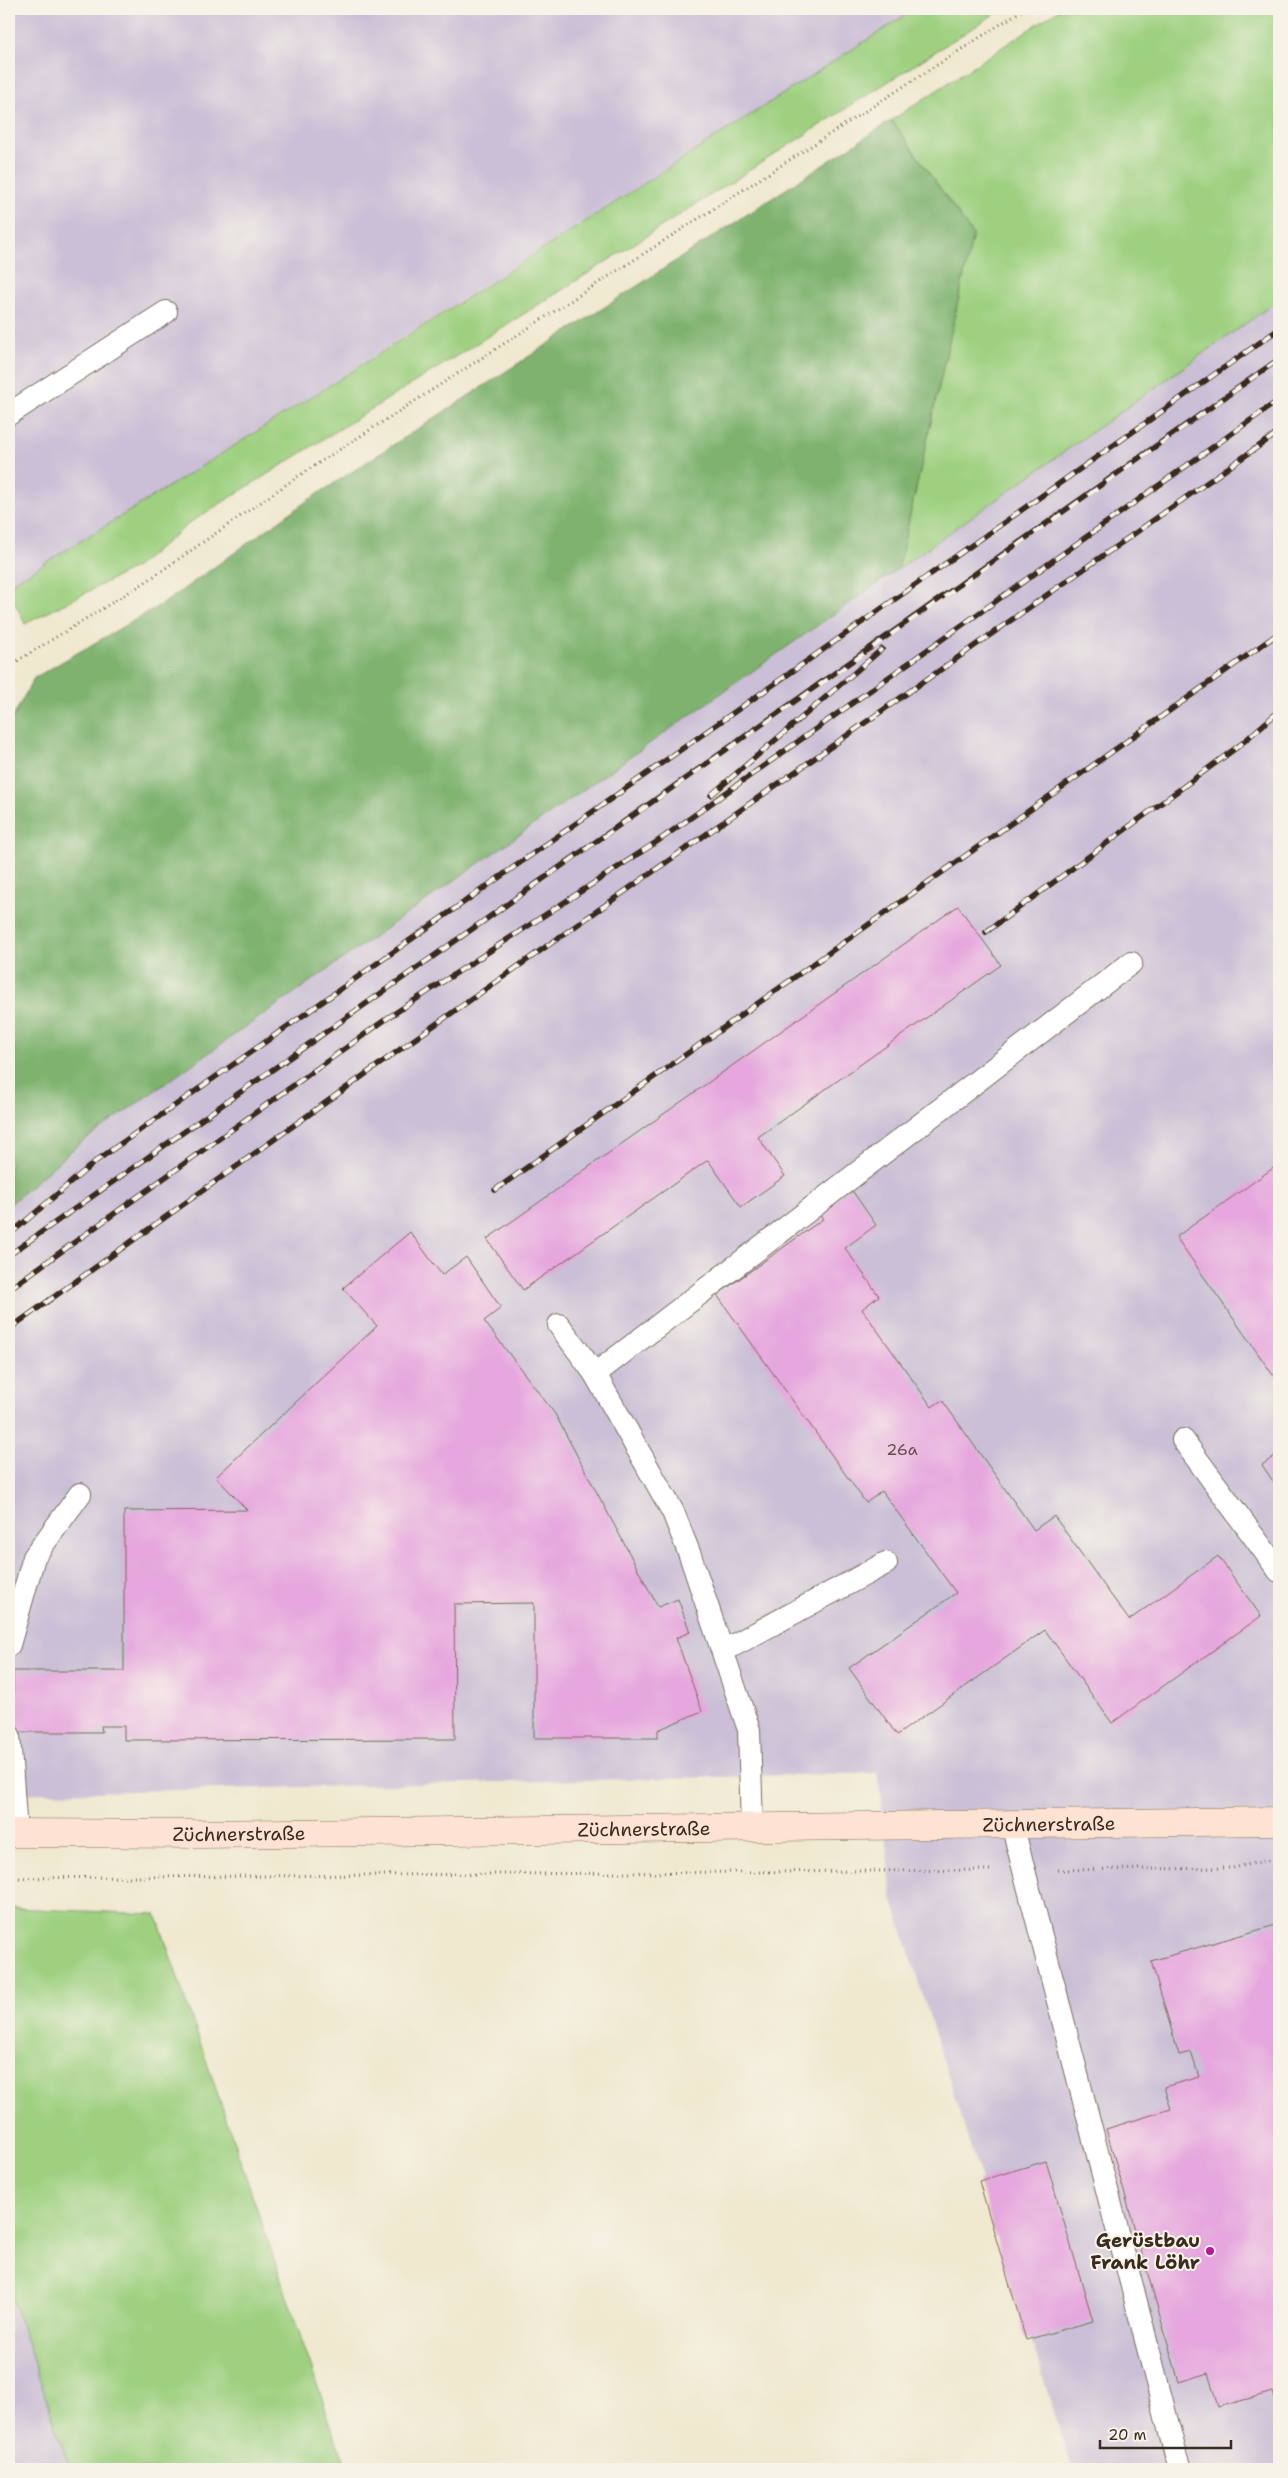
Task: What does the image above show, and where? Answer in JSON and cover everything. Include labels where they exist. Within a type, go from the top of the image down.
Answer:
[{"type":"street","name":"Züchnerstraße","points":[[12,1833],[202,1834],[1279,1821]]},
{"type":"lane","points":[[9,414],[166,312]]},
{"type":"lane","points":[[595,1374],[1131,964]]},
{"type":"lane","points":[[558,1325],[595,1374],[672,1512],[723,1651],[749,1730],[752,1827]]},
{"type":"lane","points":[[1183,1440],[1279,1571]]},
{"type":"lane","points":[[9,1645],[34,1557],[80,1494]]},
{"type":"lane","points":[[723,1651],[886,1563]]},
{"type":"lane","points":[[9,1735],[12,1833]]},
{"type":"lane","points":[[1012,1824],[1181,2469]]},
{"type":"path","points":[[9,18],[20,9]]},
{"type":"path","points":[[9,666],[144,583],[300,474],[1024,9]]},
{"type":"path","points":[[9,1878],[1232,1868],[1279,1859]]},
{"type":"shaded area","points":[[9,9],[915,9],[363,363],[127,513],[9,585]]},
{"type":"shaded area","points":[[1279,300],[1279,2469],[1072,2469],[892,1898],[878,1773],[9,1794],[9,1205],[79,1144]]},
{"type":"shaded area","points":[[9,2289],[70,2469],[9,2469]]},
{"type":"green space","points":[[915,9],[1002,9],[554,295],[191,522],[136,567],[25,624],[9,590],[9,585],[351,372]]},
{"type":"green space","points":[[1060,9],[1279,9],[1279,300],[898,569],[973,235],[892,120]]},
{"type":"green space","points":[[892,120],[973,235],[898,569],[79,1144],[9,1205],[9,721],[12,719],[34,678],[164,603],[307,501]]},
{"type":"green space","points":[[9,1908],[156,1914],[346,2469],[70,2469],[9,2289]]},
{"type":"building","points":[[958,906],[1001,965],[758,1137],[785,1176],[741,1207],[708,1160],[523,1290],[487,1239]]},
{"type":"building","points":[[1279,1164],[1279,1371],[1273,1375],[1176,1237]]},
{"type":"building","points":[[851,1189],[876,1225],[845,1248],[879,1296],[862,1309],[932,1407],[942,1400],[1034,1530],[1054,1516],[1129,1620],[1218,1556],[1261,1616],[1112,1723],[1045,1630],[897,1735],[849,1668],[956,1593],[882,1491],[866,1503],[717,1295],[823,1219],[818,1213]]},
{"type":"building","points":[[410,1232],[442,1275],[466,1257],[501,1308],[484,1321],[555,1414],[658,1607],[678,1599],[690,1632],[676,1638],[702,1711],[658,1730],[658,1738],[534,1738],[534,1603],[454,1604],[455,1739],[124,1740],[124,1726],[101,1726],[102,1732],[13,1732],[13,1671],[124,1671],[124,1511],[247,1510],[216,1477],[377,1326],[343,1288]]},
{"type":"building","points":[[1279,1453],[1279,1490],[1262,1465]]},
{"type":"building","name":"Gerüstbau Frank Löhr","points":[[1279,1924],[1279,2025],[1275,2026],[1279,2040],[1279,2412],[1273,2392],[1218,2407],[1208,2373],[1179,2382],[1106,2129],[1171,2109],[1164,2087],[1199,2077],[1191,2052],[1179,2055],[1151,1961]]},
{"type":"building","points":[[1046,2161],[1093,2321],[1026,2340],[979,2181]]},
{"type":"railway","points":[[9,1235],[96,1161],[1279,329]]},
{"type":"railway","points":[[9,1255],[804,696],[1279,359]]},
{"type":"railway","points":[[9,1289],[389,1017],[658,841],[1279,400]]},
{"type":"railway","points":[[9,1329],[409,1043],[1279,432]]},
{"type":"railway","points":[[495,1190],[1279,633]]},
{"type":"railway","points":[[711,795],[882,649]]},
{"type":"railway","points":[[986,932],[1240,745],[1279,711]]},
{"type":"place","name":"Gerüstbau Frank Löhr","points":[[1210,2251]]}]
